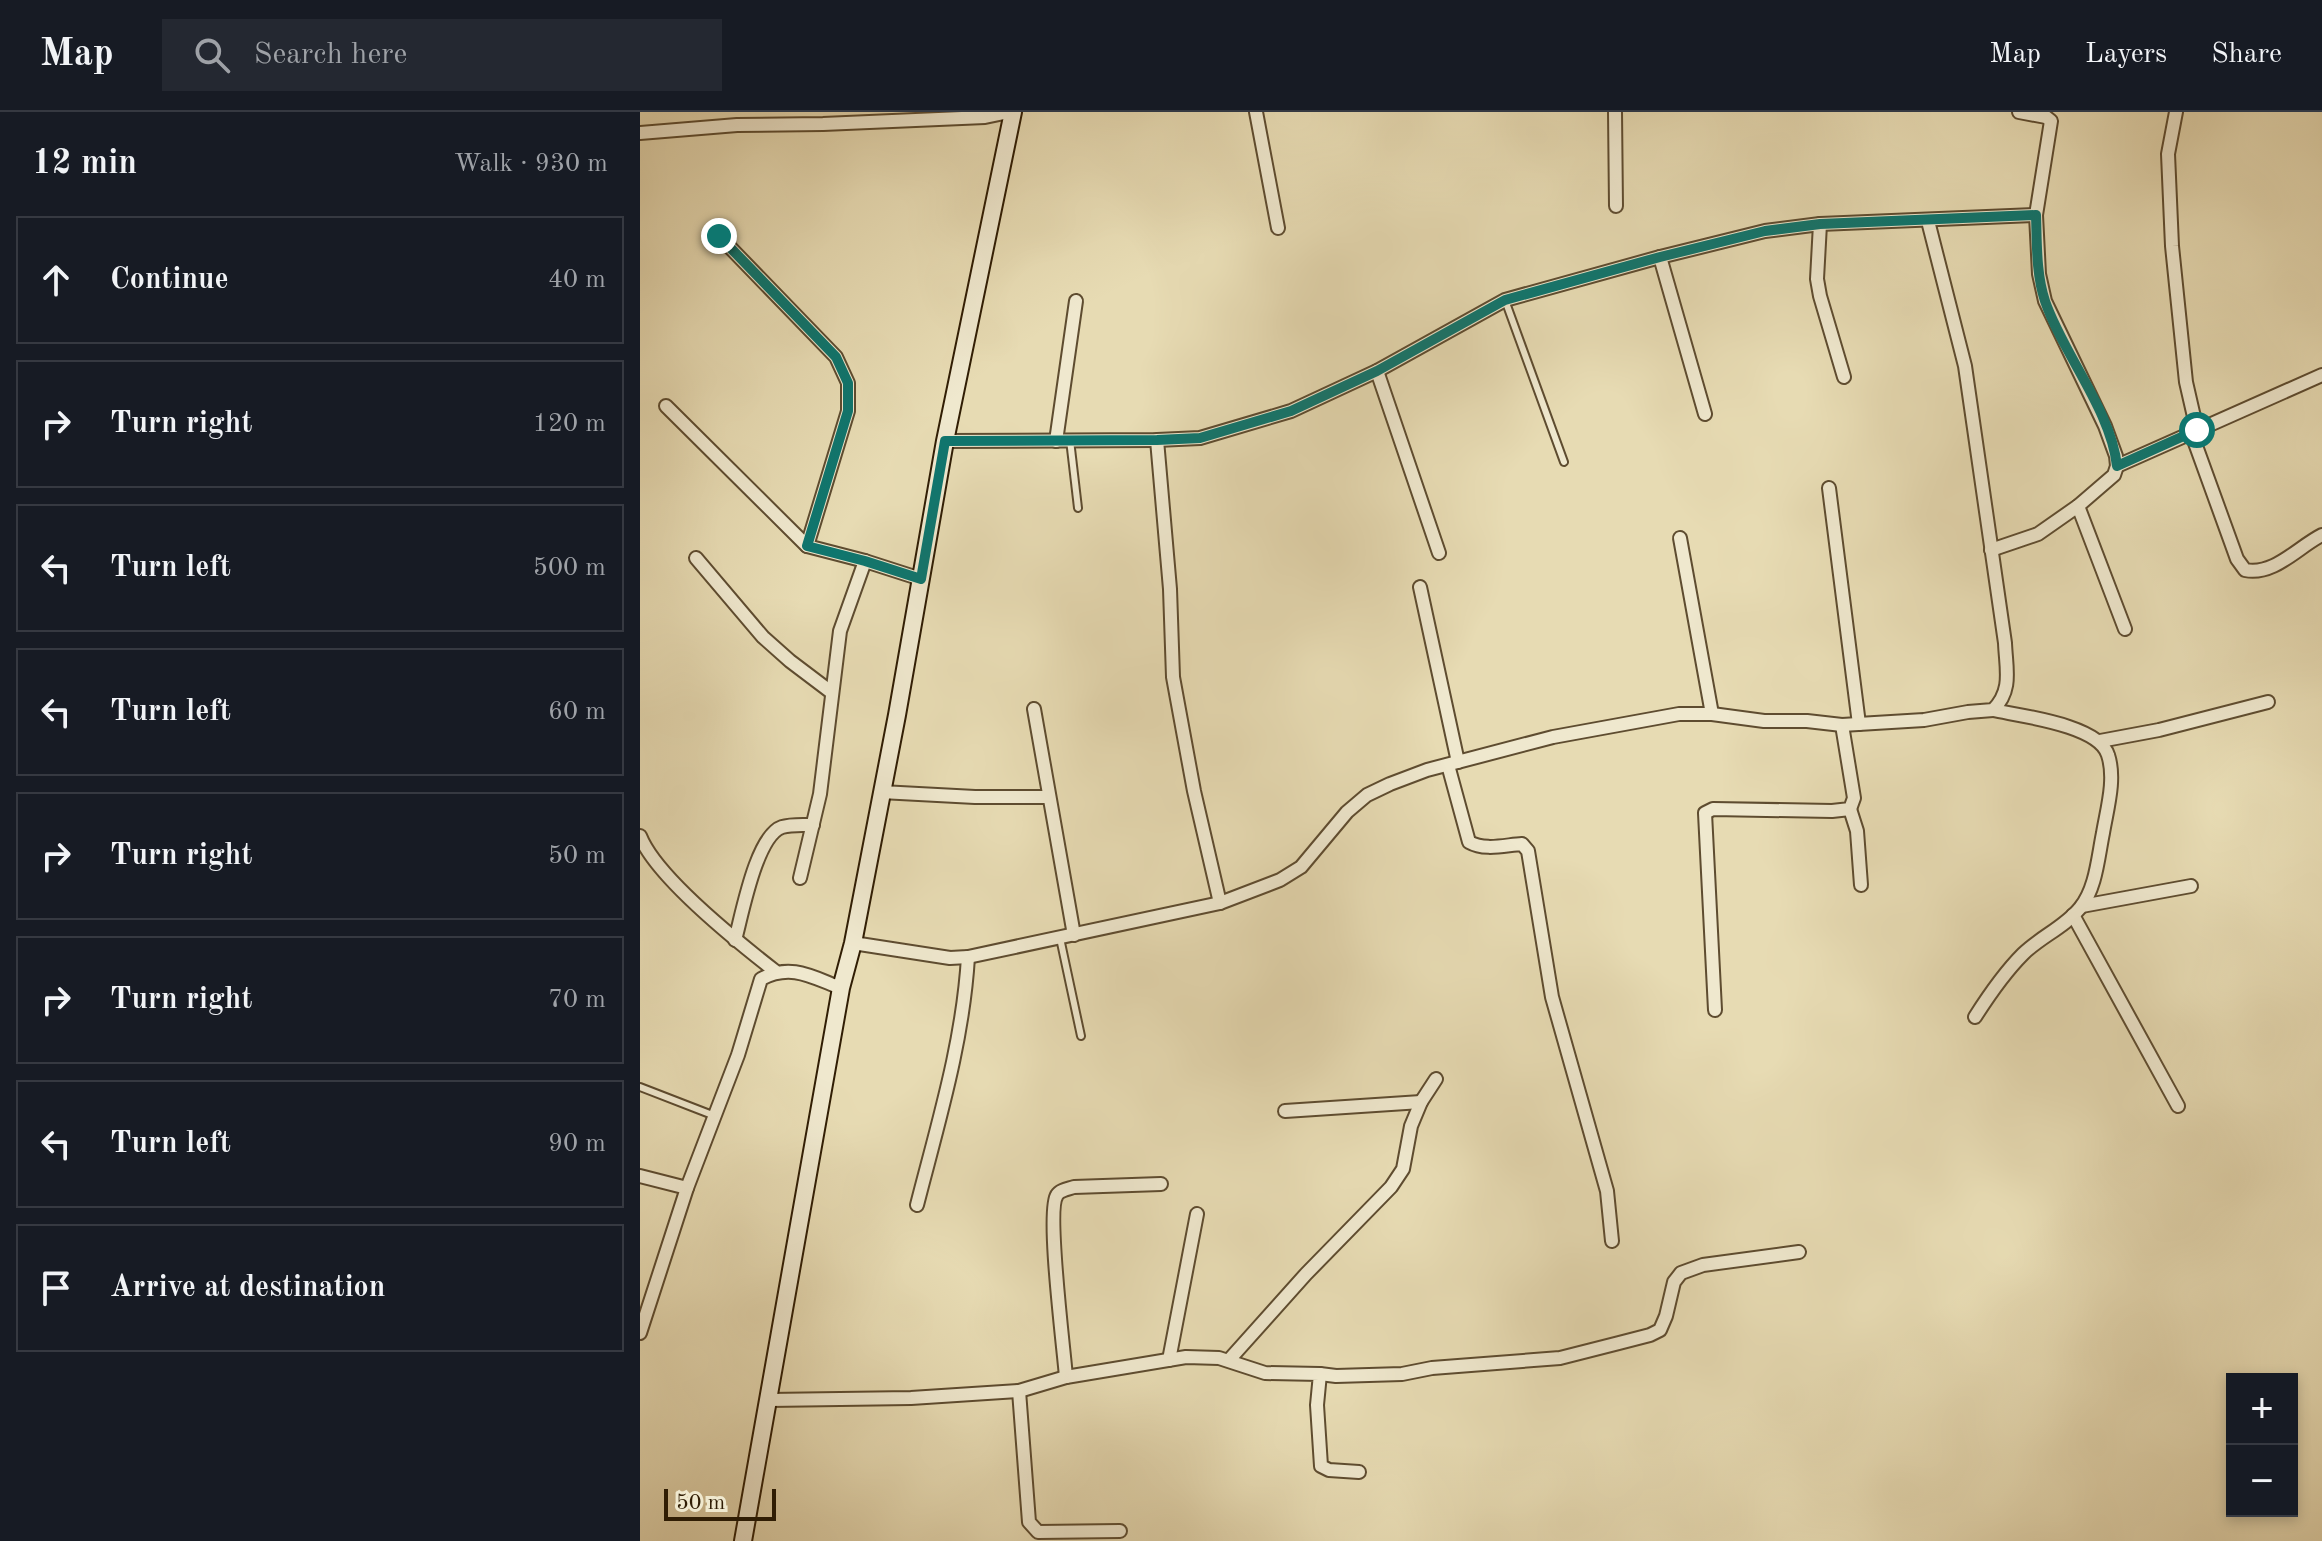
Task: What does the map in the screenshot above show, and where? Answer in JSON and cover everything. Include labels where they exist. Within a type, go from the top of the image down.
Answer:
[{"type":"street","points":[[640,133],[737,125],[985,117],[1011,112],[945,441],[853,943],[841,988],[743,1541]]},
{"type":"street","points":[[1256,112],[1278,228]]},
{"type":"street","points":[[1615,112],[1616,206]]},
{"type":"street","points":[[1991,550],[2038,534],[2078,506],[2114,475],[2117,466],[2105,426],[2045,301],[2039,274],[2036,215],[2051,117],[2019,112]]},
{"type":"street","points":[[2176,112],[2168,154],[2172,246],[2186,382],[2194,431],[2237,559],[2245,570],[2254,572],[2266,569],[2289,558],[2322,535]]},
{"type":"street","points":[[945,441],[1200,438],[1291,411],[1377,371],[1505,300],[1660,257],[1765,231],[1820,224],[2036,215]]},
{"type":"street","points":[[1928,221],[1965,366],[2005,643],[2007,688],[2003,700],[1993,710]]},
{"type":"street","points":[[1820,224],[1817,279],[1844,377]]},
{"type":"street","points":[[719,236],[836,357],[848,383],[848,411],[807,546]]},
{"type":"street","points":[[1660,257],[1705,414]]},
{"type":"street","points":[[1056,441],[1076,301]]},
{"type":"street","points":[[1377,371],[1439,553]]},
{"type":"street","points":[[2117,466],[2322,375]]},
{"type":"street","points":[[666,406],[807,546],[921,579]]},
{"type":"street","points":[[1157,440],[1170,589],[1173,677],[1194,791],[1220,903]]},
{"type":"street","points":[[1829,488],[1859,724]]},
{"type":"street","points":[[2078,506],[2125,629]]},
{"type":"street","points":[[1680,538],[1712,714]]},
{"type":"street","points":[[696,558],[763,637],[831,692]]},
{"type":"street","points":[[800,878],[827,747],[840,631],[865,561]]},
{"type":"street","points":[[1420,587],[1469,842],[1486,847],[1522,844],[1528,851],[1552,997],[1607,1191],[1612,1241]]},
{"type":"street","points":[[2100,741],[2159,730],[2268,702]]},
{"type":"street","points":[[1034,709],[1074,935]]},
{"type":"street","points":[[853,943],[950,958],[968,957],[1220,903],[1280,880],[1301,867],[1347,812],[1367,795],[1402,779],[1453,763],[1591,729],[1679,714],[1842,725],[1924,720],[1993,710],[2083,731],[2100,741],[2108,752],[2111,772],[2093,881],[2077,911],[2024,953],[1998,982],[1975,1017]]},
{"type":"street","points":[[1842,725],[1854,798],[1850,809],[1857,831],[1861,885]]},
{"type":"street","points":[[881,792],[1049,797]]},
{"type":"street","points":[[1715,1010],[1705,813],[1713,809],[1850,809]]},
{"type":"street","points":[[735,940],[759,856],[768,837],[780,828],[813,825]]},
{"type":"street","points":[[640,836],[643,845],[673,881],[735,940],[775,971]]},
{"type":"street","points":[[2077,911],[2191,886]]},
{"type":"street","points":[[2077,911],[2178,1106]]},
{"type":"street","points":[[917,1205],[951,1076],[966,997],[968,957]]},
{"type":"street","points":[[640,1333],[687,1188],[738,1055],[761,979],[775,971],[798,972],[841,988]]},
{"type":"street","points":[[1229,1360],[1306,1274],[1391,1187],[1403,1169],[1411,1126],[1421,1102],[1436,1079]]},
{"type":"street","points":[[1285,1111],[1421,1102]]},
{"type":"street","points":[[640,1176],[687,1188]]},
{"type":"street","points":[[1066,1377],[1055,1256],[1053,1208],[1057,1195],[1074,1187],[1161,1184]]},
{"type":"street","points":[[1169,1360],[1197,1214]]},
{"type":"street","points":[[769,1400],[911,1398],[1019,1391],[1066,1377],[1200,1357],[1229,1360],[1265,1373],[1336,1376],[1402,1374],[1432,1368],[1560,1358],[1660,1330],[1674,1282],[1681,1273],[1703,1265],[1799,1252]]},
{"type":"street","points":[[1320,1374],[1317,1405],[1321,1466],[1329,1470],[1359,1472]]},
{"type":"street","points":[[1019,1391],[1029,1522],[1038,1532],[1120,1531]]},
{"type":"lane","points":[[1505,300],[1564,462]]},
{"type":"lane","points":[[1070,440],[1078,508]]},
{"type":"lane","points":[[1060,938],[1081,1036]]},
{"type":"lane","points":[[640,1087],[715,1116]]},
{"type":"route","points":[[719,236],[836,357],[848,383],[848,411],[807,546],[921,579],[945,441],[1200,438],[1291,411],[1377,371],[1505,300],[1765,231],[1820,224],[2036,215],[2039,274],[2045,301],[2105,426],[2117,466],[2197,430]]}]
